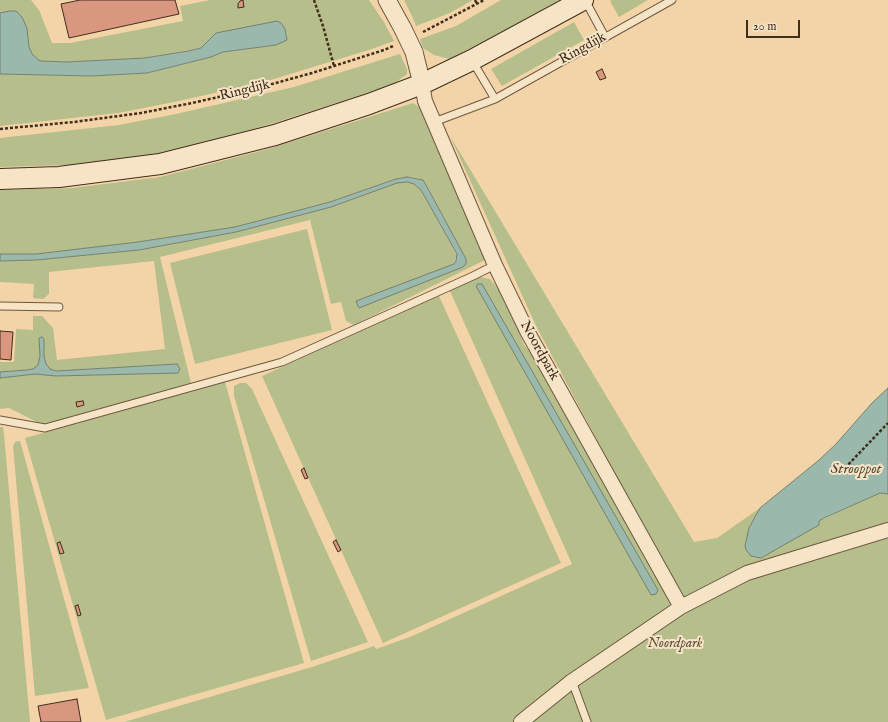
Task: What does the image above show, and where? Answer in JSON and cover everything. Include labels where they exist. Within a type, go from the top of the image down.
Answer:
[{"type":"main road","points":[[0,179],[59,177],[160,164],[275,135],[369,104],[422,84],[472,60],[584,0]]},
{"type":"street","points":[[387,0],[414,52],[422,84]]},
{"type":"street","name":"Noordpark","points":[[422,84],[425,100],[434,122],[495,265],[527,331],[681,607]]},
{"type":"street","points":[[521,722],[572,681],[681,607],[747,573],[888,530]]},
{"type":"lane","points":[[584,0],[606,37]]},
{"type":"lane","name":"Ringdijk","points":[[434,122],[495,99],[672,0]]},
{"type":"lane","points":[[472,60],[495,99]]},
{"type":"lane","points":[[0,420],[45,428],[282,362],[495,265]]},
{"type":"lane","points":[[0,306],[59,307]]},
{"type":"lane","points":[[572,681],[587,722]]},
{"type":"path","points":[[314,0],[324,26],[334,66]]},
{"type":"path","points":[[475,0],[477,4]]},
{"type":"path","name":"Ringdijk","points":[[0,128],[74,122],[141,113],[254,90],[384,50],[406,36],[484,0]]},
{"type":"path","points":[[845,468],[888,423]]},
{"type":"green space","points":[[0,0],[31,0],[39,10],[52,43],[70,43],[183,21],[180,6],[210,0],[369,0],[384,22],[394,41],[264,82],[174,102],[118,113],[0,126],[0,74],[91,76],[147,73],[211,57],[223,52],[276,45],[216,33],[201,48],[145,58],[67,62],[40,61],[32,54],[29,47],[27,28],[10,11],[0,13]]},
{"type":"green space","points":[[404,0],[473,0],[450,13],[416,26]]},
{"type":"green space","points":[[501,0],[563,0],[449,59],[434,55],[423,48],[420,39],[456,26]]},
{"type":"green space","points":[[648,0],[619,17],[610,1]]},
{"type":"green space","points":[[574,22],[584,40],[502,86],[491,69]]},
{"type":"green space","points":[[400,54],[407,69],[407,74],[392,85],[261,127],[155,154],[70,165],[0,167],[0,138],[119,125],[176,114],[294,87]]},
{"type":"green space","points":[[413,103],[419,107],[429,125],[487,259],[354,325],[346,321],[341,302],[331,304],[310,220],[160,257],[191,383],[43,425],[9,408],[0,409],[0,362],[14,362],[16,329],[33,330],[33,316],[42,316],[53,328],[57,360],[165,349],[154,261],[49,272],[49,294],[43,299],[33,298],[34,284],[0,282],[0,261],[36,260],[139,250],[236,232],[331,207],[397,183],[407,182],[414,184],[421,190],[457,255],[454,264],[466,264],[466,259],[423,180],[417,178],[407,177],[396,179],[330,202],[235,227],[138,242],[36,254],[0,254],[0,190],[72,188],[160,177],[268,149]]},
{"type":"green space","points":[[450,136],[694,542],[717,538],[760,508],[749,528],[819,521],[880,493],[888,494],[888,525],[751,576],[888,534],[888,722],[124,722],[312,667],[374,646],[376,649],[410,637],[572,564],[450,291],[480,277],[490,279],[502,293],[512,313],[524,345],[534,357],[663,563],[536,326]]},
{"type":"green space","points":[[307,229],[332,330],[195,364],[170,263]]},
{"type":"green space","points":[[439,296],[561,563],[383,643],[262,376]]},
{"type":"green space","points":[[225,382],[304,663],[106,720],[25,438]]},
{"type":"green space","points":[[240,383],[246,383],[252,389],[368,642],[311,661],[234,396],[234,386]]},
{"type":"green space","points":[[0,427],[3,427],[4,435],[30,722],[0,722]]},
{"type":"green space","points":[[20,441],[89,688],[35,696],[13,446],[15,442]]},
{"type":"water","points":[[16,11],[22,17],[27,28],[29,47],[32,54],[40,61],[67,62],[145,58],[188,51],[201,48],[216,33],[277,21],[281,23],[285,29],[287,40],[276,45],[223,52],[211,57],[147,73],[91,76],[0,74],[0,13]]},
{"type":"water","points":[[407,177],[423,180],[466,259],[466,264],[463,267],[359,308],[356,301],[454,264],[456,261],[457,254],[421,190],[414,184],[407,182],[397,183],[331,207],[236,232],[139,250],[36,260],[0,261],[0,254],[36,254],[138,242],[235,227],[330,202],[396,179]]},
{"type":"water","points":[[478,284],[482,284],[658,590],[656,594],[651,595],[476,286]]},
{"type":"water","points":[[42,337],[44,339],[44,356],[46,364],[50,369],[56,371],[177,364],[180,369],[178,373],[56,376],[35,374],[0,378],[0,372],[33,369],[38,365],[40,356],[39,338]]},
{"type":"water","name":"Strooppot","points":[[888,388],[888,494],[880,493],[824,518],[819,521],[819,525],[761,558],[751,556],[746,550],[745,546],[749,528],[760,508],[819,460],[836,444],[872,403]]},
{"type":"building","points":[[80,0],[175,0],[179,14],[69,38],[61,4]]},
{"type":"building","points":[[243,0],[244,7],[238,8],[238,4]]},
{"type":"building","points":[[602,69],[606,78],[600,80],[596,72]]},
{"type":"building","points":[[0,331],[13,332],[11,360],[0,359]]},
{"type":"building","points":[[83,401],[84,405],[77,407],[76,402]]},
{"type":"building","points":[[304,468],[308,478],[305,479],[301,470]]},
{"type":"building","points":[[336,540],[341,550],[338,552],[333,542]]},
{"type":"building","points":[[60,542],[64,553],[60,554],[57,543]]},
{"type":"building","points":[[78,605],[81,615],[78,616],[75,606]]},
{"type":"building","points":[[77,699],[81,722],[41,722],[38,706]]}]
